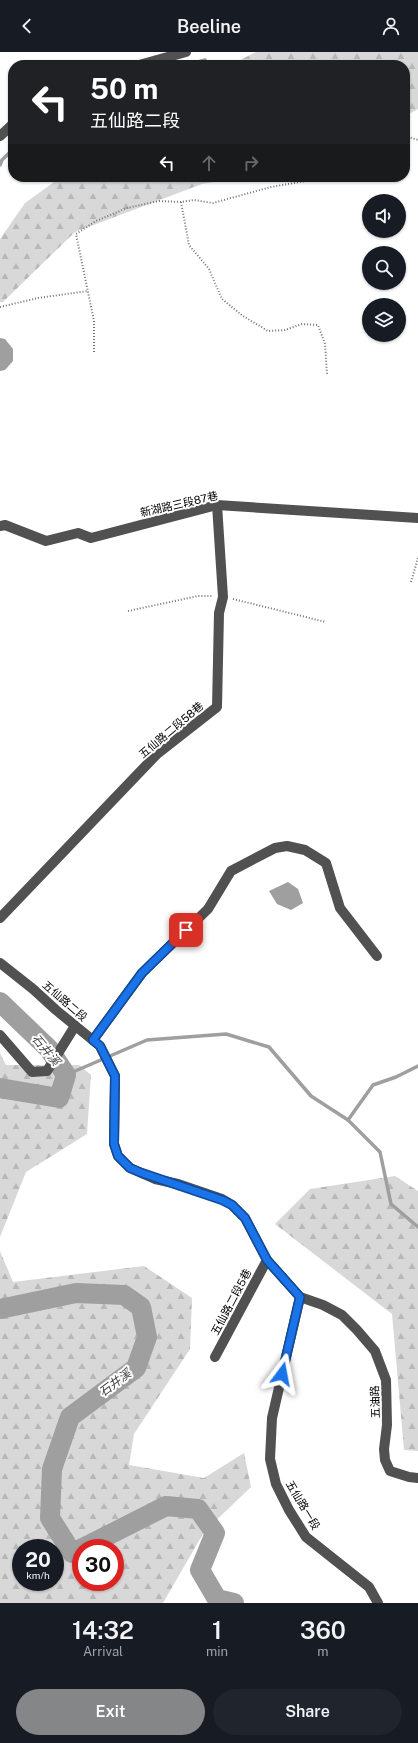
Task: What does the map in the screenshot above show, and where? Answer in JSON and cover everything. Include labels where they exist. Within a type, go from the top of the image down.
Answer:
[{"type":"street","points":[[157,60],[186,52]]},
{"type":"street","points":[[0,136],[8,129]]},
{"type":"street","name":"新湖路三段87巷","points":[[0,526],[5,525],[46,541],[78,533],[91,538],[218,505],[418,518]]},
{"type":"street","name":"五仙路二段58巷","points":[[0,918],[157,754],[217,707],[220,613],[223,597],[218,505]]},
{"type":"street","points":[[96,1043],[142,973],[208,909],[231,871],[275,848],[287,846],[305,850],[326,863],[340,908],[377,956]]},
{"type":"street","name":"五仙路二段","points":[[0,963],[96,1043],[112,1068],[115,1076],[114,1144],[118,1156],[130,1168],[222,1200],[232,1205],[245,1218],[267,1260],[300,1297]]},
{"type":"street","points":[[0,1035],[32,1072],[46,1071],[75,1026]]},
{"type":"street","name":"五仙路二段5巷","points":[[215,1357],[267,1260]]},
{"type":"street","name":"五油路","points":[[300,1297],[323,1305],[342,1315],[375,1351],[386,1380],[387,1425],[384,1449],[385,1460],[390,1471],[409,1477],[418,1478]]},
{"type":"street","name":"五仙路一段","points":[[300,1297],[272,1418],[270,1459],[276,1484],[289,1510],[306,1537],[369,1587],[378,1603]]},
{"type":"path","points":[[94,352],[94,321],[76,234],[96,221],[127,208],[159,201],[181,202],[194,200],[213,203],[271,187],[300,182]]},
{"type":"path","points":[[181,202],[189,245],[209,269],[222,299],[243,316],[268,331],[285,330],[302,324],[318,325],[325,344],[327,374]]},
{"type":"path","points":[[0,307],[38,298],[88,292]]},
{"type":"path","points":[[411,582],[418,558]]},
{"type":"path","points":[[128,611],[198,596],[223,597],[326,622]]},
{"type":"green space","points":[[256,52],[418,52],[418,109],[410,113],[410,60],[240,60]]},
{"type":"green space","points":[[54,182],[214,182],[202,184],[75,232],[3,302],[0,302],[0,239],[25,203]]},
{"type":"green space","points":[[0,1053],[6,1065],[79,1065],[91,1075],[87,1134],[26,1172],[0,1237]]},
{"type":"green space","points":[[395,1176],[418,1191],[418,1451],[404,1450],[392,1314],[275,1224],[310,1189]]},
{"type":"green space","points":[[0,1251],[13,1282],[144,1266],[192,1298],[190,1349],[134,1434],[129,1465],[204,1478],[244,1453],[251,1487],[204,1532],[163,1603],[0,1603]]},
{"type":"shaded area","points":[[0,338],[5,339],[13,349],[13,361],[5,370],[0,371]]},
{"type":"shaded area","points":[[288,882],[298,889],[303,903],[291,910],[277,904],[269,891]]},
{"type":"waterway","points":[[0,165],[2,160],[8,154]]},
{"type":"waterway","name":"石井溪","points":[[0,1002],[49,1049],[66,1075],[59,1098],[0,1088]]},
{"type":"waterway","points":[[66,1075],[147,1040],[226,1034],[269,1047],[311,1096],[348,1120],[380,1152],[391,1204],[418,1227]]},
{"type":"waterway","points":[[348,1120],[373,1085],[396,1077],[418,1066]]},
{"type":"waterway","name":"石井溪","points":[[0,1309],[76,1293],[124,1295],[141,1307],[147,1337],[136,1368],[70,1417],[52,1469],[50,1518],[72,1553]]},
{"type":"waterway","name":"石井溪","points":[[101,1539],[166,1506],[198,1509],[215,1533],[200,1570],[217,1599],[234,1603]]},
{"type":"route","points":[[186,930],[142,973],[93,1040],[100,1046],[115,1076],[114,1144],[118,1156],[130,1168],[155,1178],[178,1184],[222,1200],[232,1205],[245,1218],[267,1260],[300,1297],[282,1374]]}]
